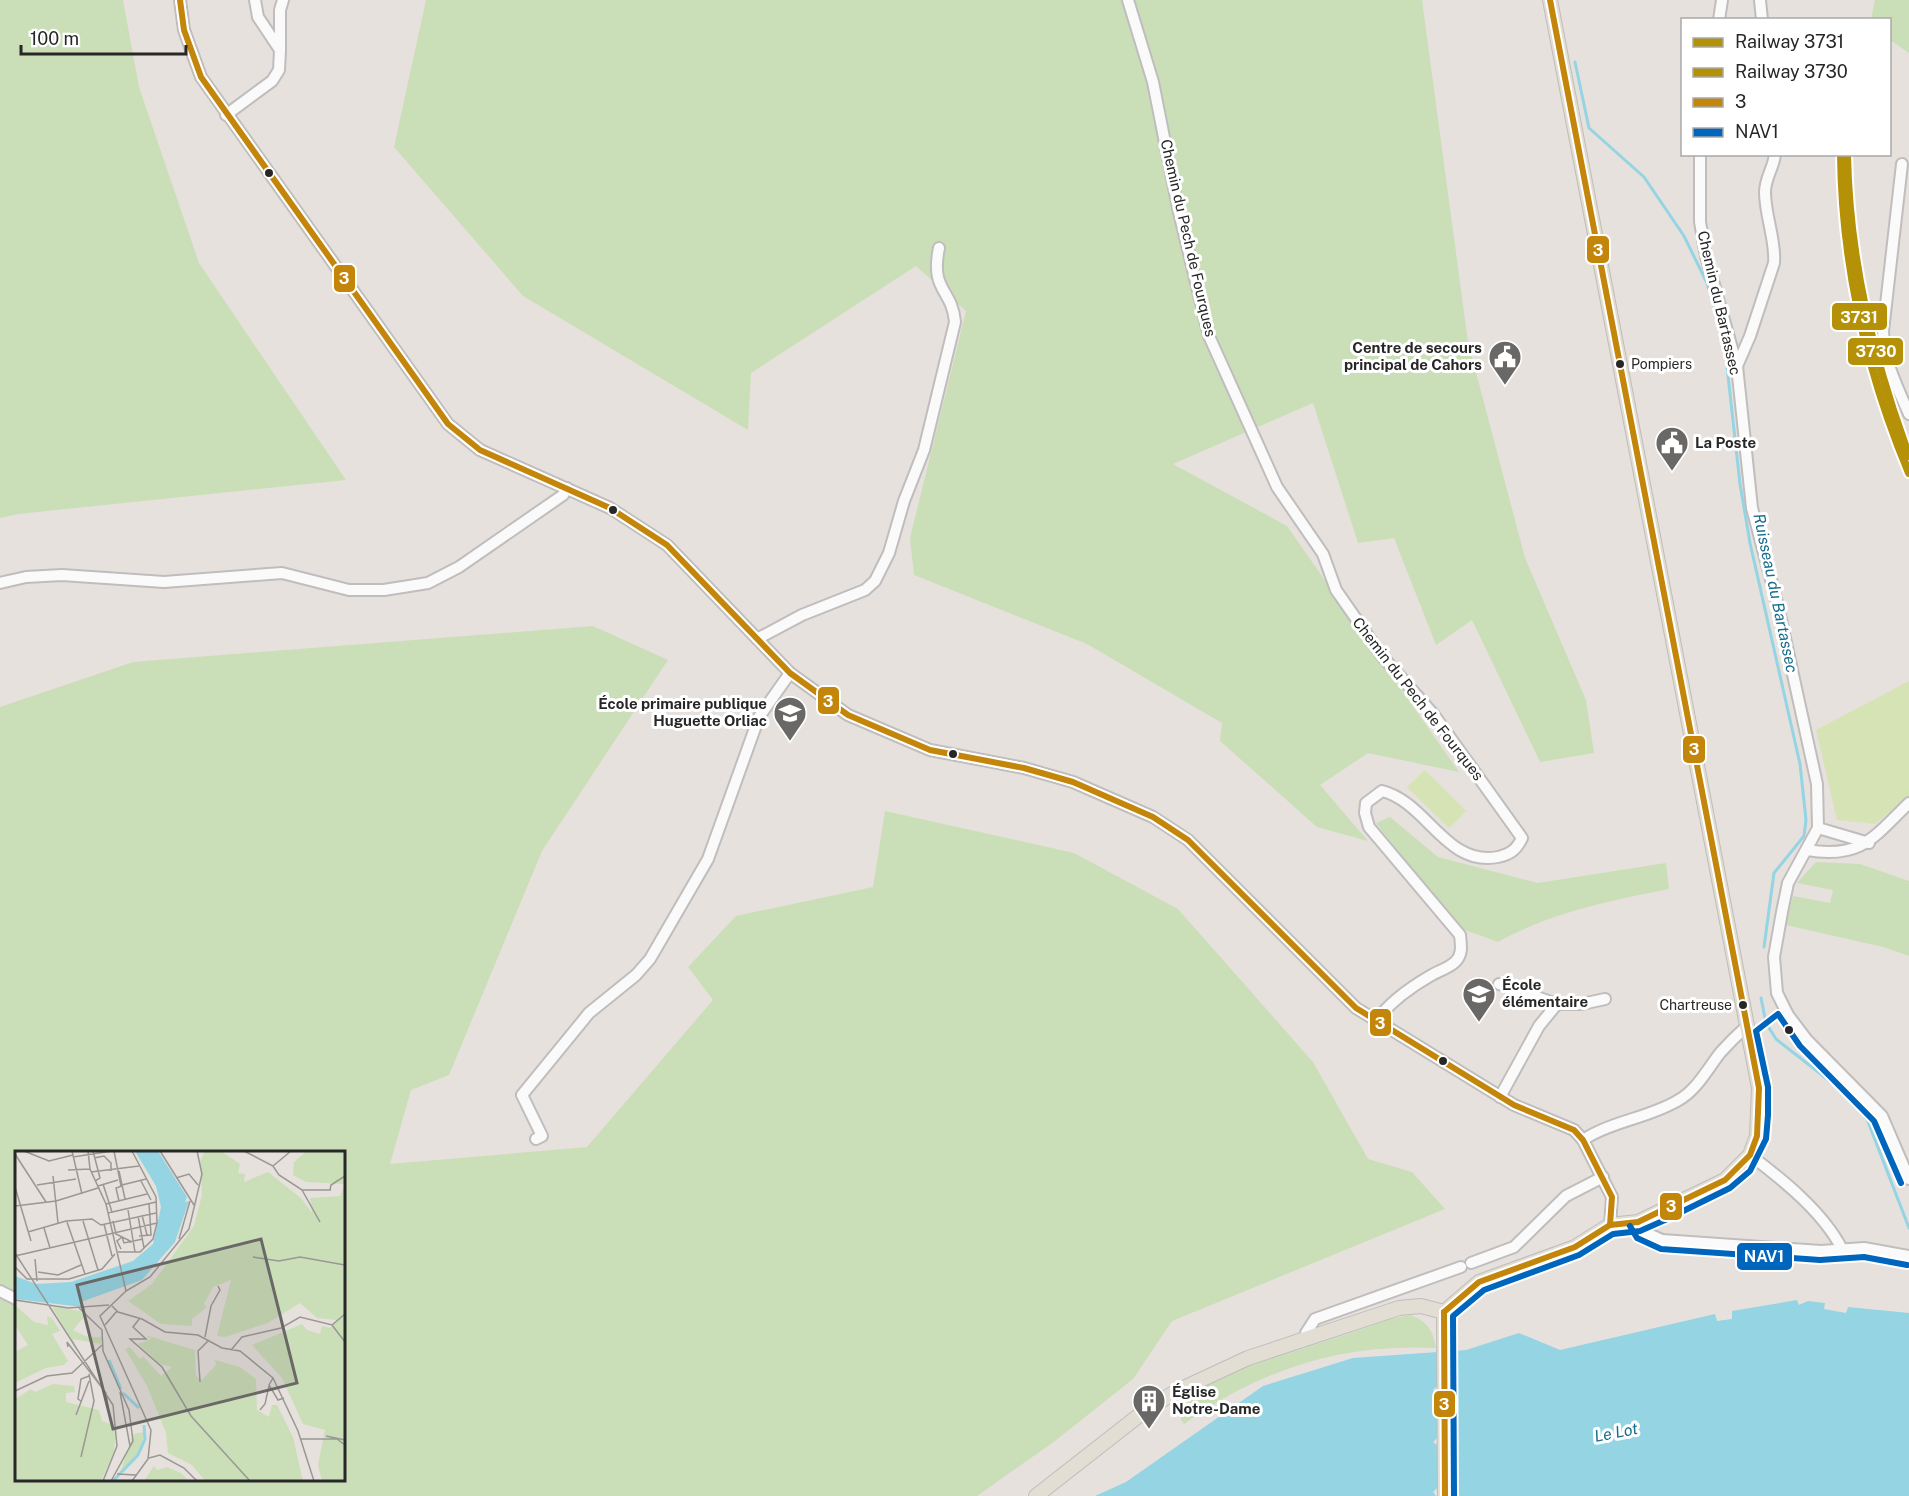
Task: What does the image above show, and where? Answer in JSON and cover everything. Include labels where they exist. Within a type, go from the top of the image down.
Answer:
[{"type":"main road","points":[[1444,1312],[1479,1282],[1575,1247],[1610,1225],[1638,1222],[1725,1180],[1750,1155],[1757,1136],[1759,1088],[1550,0]]},
{"type":"main road","points":[[1036,1496],[1146,1410],[1224,1367],[1399,1308],[1421,1306],[1444,1312]]},
{"type":"main road","points":[[1444,1312],[1446,1345],[1445,1496]]},
{"type":"street","points":[[180,0],[184,30],[201,77],[448,424],[480,450],[610,508],[667,545],[790,673],[848,715],[930,750],[1024,768],[1073,782],[1153,817],[1188,840],[1332,986],[1376,1021],[1500,1096],[1528,1111],[1574,1130],[1583,1140],[1612,1197],[1610,1225]]},
{"type":"street","points":[[255,0],[258,17],[280,50]]},
{"type":"street","points":[[226,115],[272,81],[279,70],[280,10],[283,0]]},
{"type":"street","name":"Chemin du Pech de Fourques","points":[[1128,0],[1153,82],[1178,208],[1209,336],[1277,487],[1323,554],[1336,590],[1382,656],[1434,715],[1522,838],[1518,848],[1506,855],[1487,859],[1469,855],[1449,844],[1402,798],[1382,791],[1366,803],[1365,813],[1369,827],[1460,935],[1461,944],[1461,951],[1455,962],[1428,977],[1384,1010],[1376,1021]]},
{"type":"street","points":[[1719,18],[1722,0]]},
{"type":"street","points":[[1760,0],[1762,18]]},
{"type":"street","name":"Chemin du Bartassec","points":[[1700,156],[1700,222],[1706,256],[1737,366],[1752,508],[1803,716],[1817,784],[1818,828],[1788,883],[1774,957],[1777,993],[1788,1015],[1807,1040],[1882,1116],[1909,1179]]},
{"type":"street","points":[[1737,366],[1750,336],[1774,264],[1775,252],[1768,227],[1765,190],[1774,156]]},
{"type":"street","points":[[1902,164],[1883,332],[1883,352],[1909,414]]},
{"type":"street","points":[[757,639],[810,612],[865,590],[875,582],[889,554],[904,501],[924,450],[955,321],[954,309],[939,286],[935,268],[939,248]]},
{"type":"street","points":[[0,583],[26,577],[62,574],[164,582],[282,573],[349,590],[384,590],[417,585],[428,583],[472,560],[563,495],[567,488]]},
{"type":"street","points":[[536,1139],[542,1136],[522,1095],[589,1013],[636,975],[650,959],[708,859],[759,717],[790,673]]},
{"type":"street","points":[[1807,850],[1827,854],[1846,852],[1869,843],[1909,803]]},
{"type":"street","points":[[1818,828],[1869,843]]},
{"type":"street","points":[[1499,984],[1557,1004],[1582,1004],[1605,999]]},
{"type":"street","points":[[1500,1096],[1539,1026],[1557,1004]]},
{"type":"street","points":[[1583,1140],[1606,1128],[1679,1101],[1746,1027]]},
{"type":"street","points":[[1750,1155],[1773,1172],[1833,1231],[1842,1249]]},
{"type":"street","points":[[1306,1340],[1306,1333],[1315,1319],[1514,1247],[1566,1196],[1603,1177]]},
{"type":"street","points":[[1638,1222],[1642,1231],[1662,1240],[1821,1251],[1864,1248],[1909,1256]]},
{"type":"street","points":[[0,1291],[15,1298]]},
{"type":"green space","points":[[0,0],[123,0],[139,87],[199,263],[346,480],[18,514],[0,518]]},
{"type":"green space","points":[[426,0],[1422,0],[1468,342],[1525,558],[1586,700],[1594,753],[1540,762],[1472,620],[1436,645],[1394,538],[1358,543],[1313,403],[1173,464],[1287,526],[1459,772],[1368,753],[1320,785],[1368,841],[1317,827],[1220,741],[1222,723],[1087,644],[914,575],[910,538],[966,311],[916,266],[751,373],[748,430],[523,296],[394,147]]},
{"type":"green space","points":[[1875,0],[1909,0],[1909,53],[1891,41],[1891,18],[1871,18]]},
{"type":"green space","points":[[593,626],[668,660],[542,851],[449,1075],[411,1090],[390,1164],[587,1147],[713,1000],[688,967],[736,916],[873,887],[885,811],[1074,853],[1178,909],[1313,1062],[1368,1159],[1412,1172],[1445,1209],[1172,1321],[1133,1379],[1055,1441],[977,1496],[0,1496],[0,707],[133,662]]},
{"type":"green space","points":[[1909,681],[1909,795],[1875,824],[1837,820],[1816,730]]},
{"type":"green space","points":[[1425,770],[1466,811],[1449,828],[1407,787]]},
{"type":"green space","points":[[1390,817],[1438,857],[1538,883],[1666,863],[1669,889],[1560,915],[1498,942],[1457,927],[1376,823]]},
{"type":"green space","points":[[1816,862],[1860,864],[1909,881],[1909,956],[1883,947],[1786,925],[1793,896],[1830,903],[1833,890],[1797,883]]},
{"type":"green space","points":[[1410,1315],[1429,1327],[1436,1348],[1368,1350],[1304,1363],[1243,1388],[1184,1424],[1181,1420],[1185,1405],[1196,1392],[1230,1373],[1390,1319]]},
{"type":"water","name":"Le Lot","points":[[1797,1300],[1799,1305],[1808,1301],[1825,1303],[1824,1309],[1846,1313],[1848,1307],[1909,1313],[1909,1496],[1095,1496],[1126,1482],[1263,1386],[1353,1358],[1466,1350],[1519,1333],[1560,1350],[1715,1314],[1717,1321],[1732,1319],[1732,1311]]},
{"type":"pier","points":[[1453,1348],[1453,1386],[1459,1391],[1453,1396],[1453,1437],[1459,1441],[1453,1447],[1453,1488],[1458,1493],[1456,1496],[1436,1496],[1433,1492],[1438,1487],[1438,1446],[1433,1442],[1438,1437],[1438,1396],[1433,1390],[1438,1385],[1439,1349]]},
{"type":"waterway","name":"Ruisseau du Bartassec","points":[[1575,62],[1589,128],[1644,177],[1684,236],[1707,283],[1724,339],[1740,484],[1750,543],[1800,764],[1806,820],[1804,836],[1774,873],[1764,947]]},
{"type":"waterway","name":"Ruisseau du Bartassec","points":[[1761,998],[1766,1023],[1776,1039],[1836,1086],[1867,1119],[1909,1228]]},
{"type":"rail line","name":"3731","points":[[1841,156],[1846,237],[1859,317],[1880,395],[1909,473]]},
{"type":"rail line","name":"3730","points":[[1847,156],[1852,232],[1865,308],[1884,382],[1909,456]]},
{"type":"transit line","name":"3","points":[[180,0],[184,30],[201,77],[448,424],[480,450],[610,508],[667,545],[790,673],[848,715],[930,750],[1024,768],[1073,782],[1153,817],[1188,840],[1356,1008],[1514,1105],[1574,1130],[1583,1140],[1612,1197],[1610,1225]]},
{"type":"transit line","name":"3","points":[[1444,1312],[1479,1282],[1575,1247],[1610,1225],[1638,1222],[1725,1180],[1750,1155],[1757,1136],[1759,1088],[1550,0]]},
{"type":"transit line","name":"NAV1","points":[[1454,1496],[1453,1316],[1484,1290],[1579,1255],[1613,1234],[1640,1231],[1665,1220],[1730,1188],[1750,1171],[1766,1139],[1768,1115],[1768,1087],[1756,1031],[1778,1014],[1800,1046],[1874,1121],[1901,1183]]},
{"type":"transit line","name":"NAV1","points":[[1630,1226],[1637,1238],[1661,1249],[1820,1260],[1864,1257],[1907,1265]]},
{"type":"transit line","name":"3","points":[[1444,1312],[1445,1496]]},
{"type":"place","name":"Pompiers","points":[[1620,364]]},
{"type":"place","name":"Centre de secours principal de Cahors","points":[[1505,386]]},
{"type":"place","name":"La Poste","points":[[1672,472]]},
{"type":"place","name":"École primaire publique Huguette Orliac","points":[[790,742]]},
{"type":"place","name":"Chartreuse","points":[[1743,1005]]},
{"type":"place","name":"École élémentaire","points":[[1479,1023]]},
{"type":"place","name":"Église Notre-Dame","points":[[1149,1430]]}]
